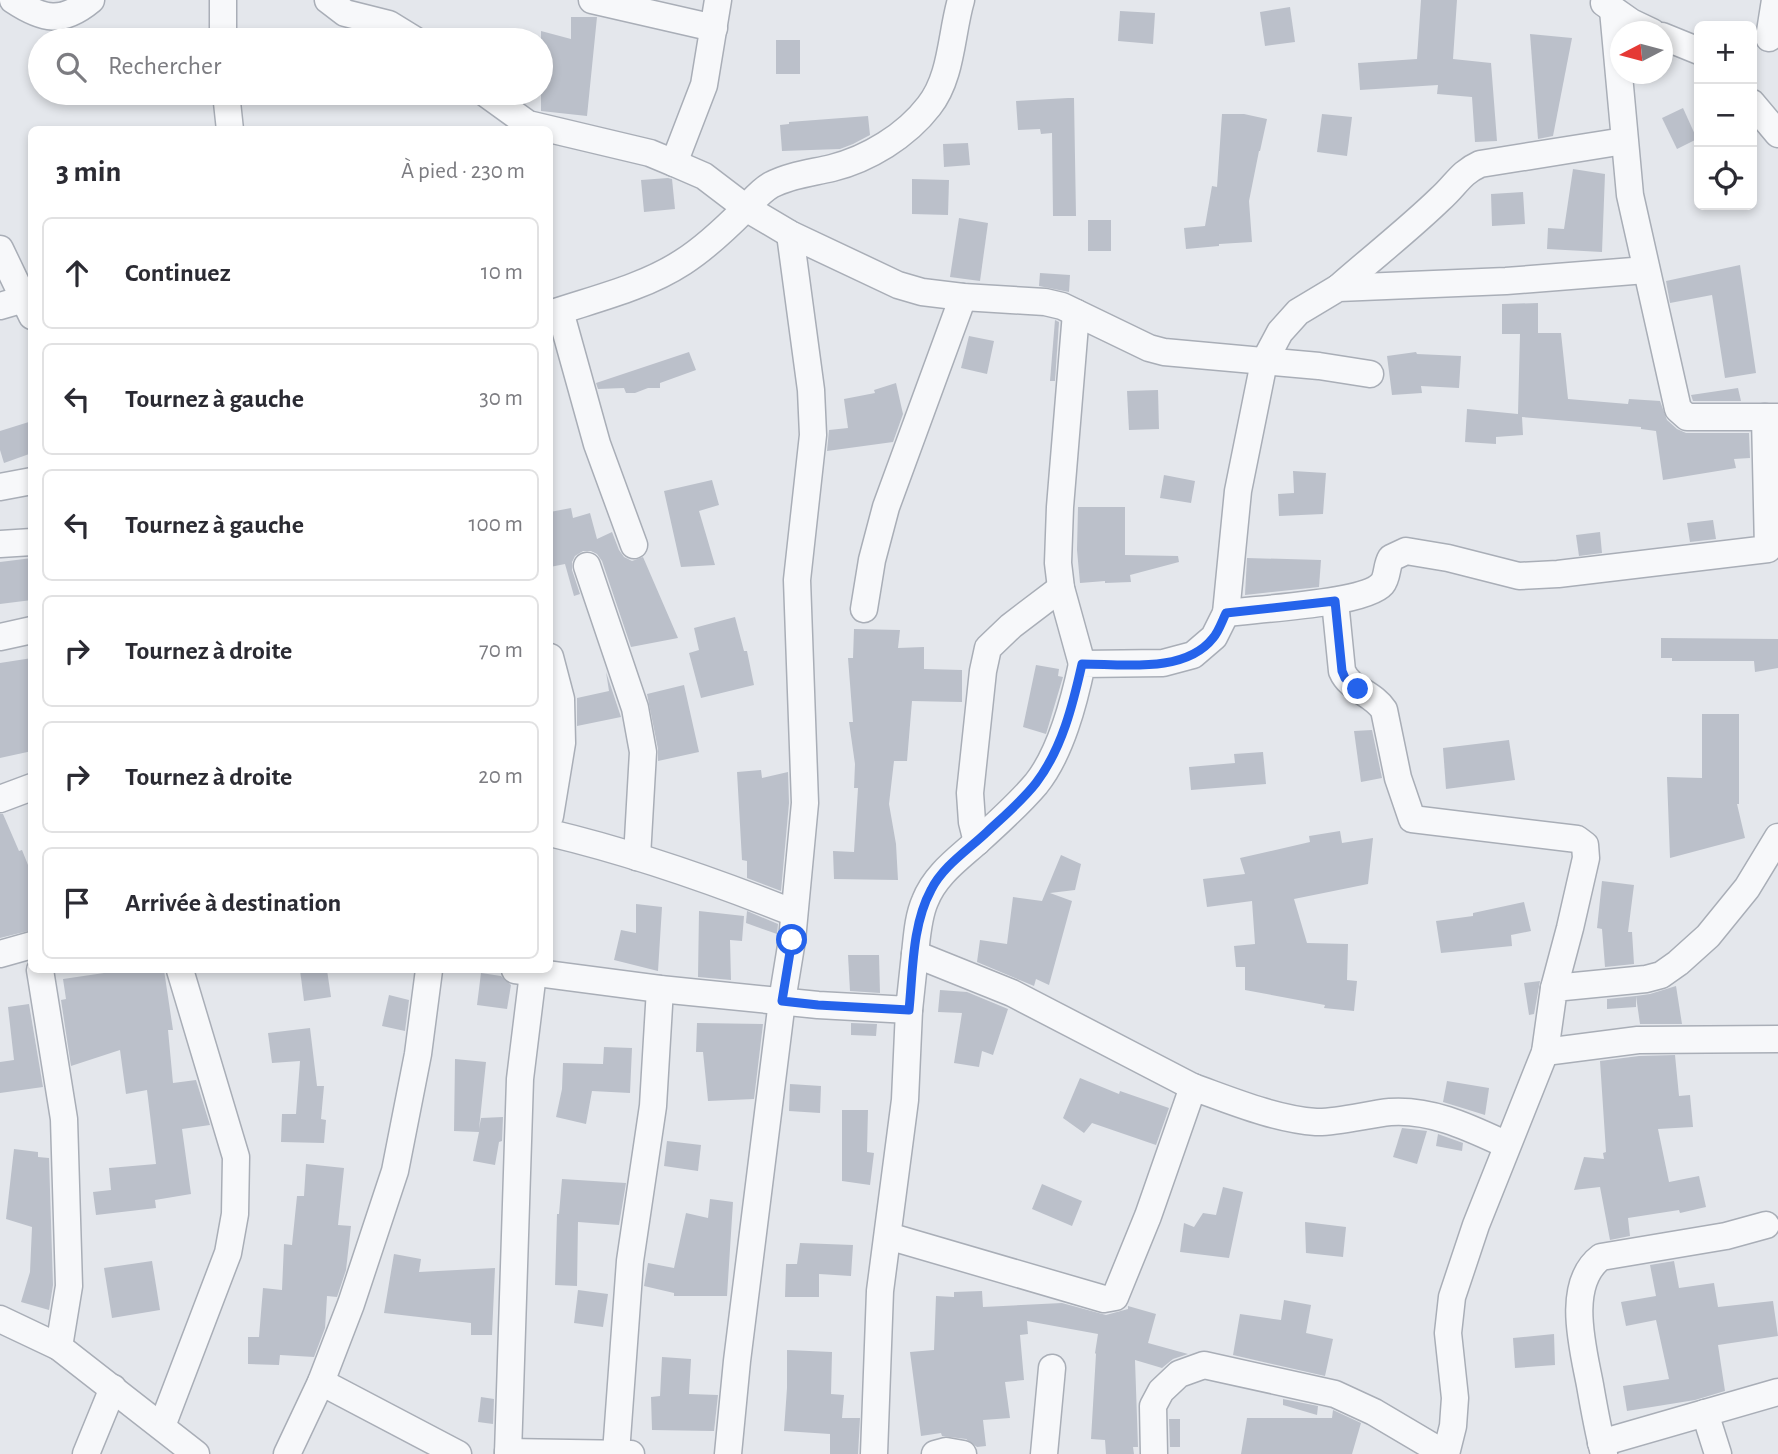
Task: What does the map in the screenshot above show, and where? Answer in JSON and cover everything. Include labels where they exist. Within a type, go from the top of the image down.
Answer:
[{"type":"street","points":[[13,0],[27,9],[51,18],[67,16],[91,0]]},
{"type":"street","points":[[223,0],[223,28]]},
{"type":"street","points":[[328,0],[345,13],[392,12],[405,28]]},
{"type":"street","points":[[592,0],[714,28]]},
{"type":"street","points":[[674,163],[704,85],[718,0]]},
{"type":"street","points":[[634,545],[597,444],[555,312],[627,289],[683,263],[713,239],[752,199],[771,186],[803,173],[833,168],[873,153],[905,129],[929,106],[940,87],[947,68],[961,0]]},
{"type":"street","points":[[1766,40],[1775,0]]},
{"type":"street","points":[[1606,5],[1630,21]]},
{"type":"street","points":[[1226,613],[1335,601],[1381,586],[1391,558],[1406,551],[1448,558],[1518,576],[1558,575],[1773,556],[1772,417],[1687,417],[1678,409],[1630,195],[1606,5]]},
{"type":"street","points":[[1673,40],[1694,49]]},
{"type":"street","points":[[227,105],[230,126]]},
{"type":"street","points":[[501,105],[528,126]]},
{"type":"street","points":[[1757,109],[1778,134]]},
{"type":"street","points":[[553,132],[650,153],[704,176],[746,208],[790,234],[898,285],[922,292],[963,297],[1045,302],[1076,313],[1149,348],[1370,374]]},
{"type":"street","points":[[1082,664],[1163,663],[1179,660],[1192,655],[1214,637],[1226,613],[1238,491],[1264,362],[1280,332],[1298,312],[1338,288],[1443,197],[1468,170],[1480,164],[1624,141]]},
{"type":"street","points":[[728,1454],[805,803],[797,580],[813,435],[811,390],[790,234]]},
{"type":"street","points":[[0,249],[19,307]]},
{"type":"street","points":[[1338,288],[1506,281],[1646,270]]},
{"type":"street","points":[[864,609],[872,560],[886,507],[963,297]]},
{"type":"street","points":[[874,1454],[877,1338],[905,1100],[909,1010],[917,932],[925,902],[944,870],[977,842],[1037,782],[1073,706],[1082,664],[1058,563],[1076,313]]},
{"type":"street","points":[[0,487],[28,482]]},
{"type":"street","points":[[0,544],[28,542]]},
{"type":"street","points":[[587,566],[640,730],[643,769],[636,857]]},
{"type":"street","points":[[977,842],[972,822],[970,793],[983,671],[988,648],[1011,626],[1062,588]]},
{"type":"street","points":[[1154,1454],[1153,1406],[1161,1391],[1179,1374],[1204,1365],[1335,1394],[1374,1412],[1445,1454],[1453,1426],[1455,1398],[1448,1333],[1452,1297],[1476,1224],[1545,1052],[1554,988],[1586,858],[1585,845],[1577,839],[1412,819],[1398,778],[1384,710],[1378,701],[1345,678],[1342,671],[1335,601]]},
{"type":"street","points":[[0,637],[28,631]]},
{"type":"street","points":[[553,668],[561,699],[562,743],[553,798]]},
{"type":"street","points":[[0,799],[28,789]]},
{"type":"street","points":[[553,834],[711,880],[794,913]]},
{"type":"street","points":[[1554,988],[1646,979],[1670,969],[1709,936],[1746,888],[1778,837]]},
{"type":"street","points":[[0,954],[28,946]]},
{"type":"street","points":[[915,954],[1012,993],[1194,1087],[1273,1113],[1316,1122],[1393,1112],[1422,1113],[1460,1124],[1507,1145]]},
{"type":"street","points":[[40,973],[64,1119],[69,1286],[59,1347]]},
{"type":"street","points":[[168,1437],[228,1253],[237,1184],[236,1157],[181,973]]},
{"type":"street","points":[[287,1454],[321,1382],[351,1304],[395,1171],[418,1054],[429,973]]},
{"type":"street","points":[[524,973],[508,1453],[623,1453],[630,1261],[653,1106],[660,989]]},
{"type":"street","points":[[539,973],[660,989],[818,1005],[909,1010]]},
{"type":"street","points":[[1545,1052],[1638,1040],[1778,1039]]},
{"type":"street","points":[[887,1236],[1104,1299],[1115,1297],[1148,1216],[1194,1087]]},
{"type":"street","points":[[1766,1225],[1726,1236],[1601,1257],[1594,1262],[1584,1280],[1580,1328],[1602,1448],[1705,1413],[1778,1392]]},
{"type":"street","points":[[0,1319],[59,1347],[113,1388],[168,1437],[196,1454]]},
{"type":"street","points":[[1044,1454],[1052,1368]]},
{"type":"street","points":[[321,1382],[458,1454]]},
{"type":"street","points":[[86,1454],[113,1388]]},
{"type":"street","points":[[1705,1413],[1718,1454]]},
{"type":"street","points":[[934,1454],[946,1451],[963,1454]]},
{"type":"building","points":[[1421,0],[1457,0],[1453,59],[1491,63],[1497,141],[1475,142],[1472,97],[1437,94],[1438,85],[1360,90],[1358,63],[1417,59]]},
{"type":"building","points":[[1290,7],[1295,42],[1265,46],[1260,12]]},
{"type":"building","points":[[1120,11],[1155,13],[1153,44],[1118,41]]},
{"type":"building","points":[[571,17],[597,17],[587,116],[541,111],[541,105],[553,105],[553,34],[571,39]]},
{"type":"building","points":[[1530,34],[1572,38],[1553,136],[1538,139]]},
{"type":"building","points":[[776,40],[800,40],[800,74],[776,74]]},
{"type":"building","points":[[1074,98],[1076,216],[1053,216],[1052,133],[1041,134],[1040,129],[1018,130],[1016,101]]},
{"type":"building","points":[[1683,108],[1694,132],[1694,140],[1677,149],[1662,118]]},
{"type":"building","points":[[1222,114],[1244,114],[1267,119],[1249,201],[1252,242],[1186,249],[1184,228],[1205,226],[1212,186],[1217,187]]},
{"type":"building","points":[[1322,114],[1352,117],[1347,156],[1317,152]]},
{"type":"building","points":[[868,116],[870,135],[853,144],[840,149],[782,151],[780,125]]},
{"type":"building","points":[[968,143],[970,165],[944,167],[943,144]]},
{"type":"building","points":[[1573,169],[1605,174],[1602,252],[1547,249],[1548,228],[1564,229]]},
{"type":"building","points":[[672,179],[675,209],[644,212],[641,180]]},
{"type":"building","points":[[912,179],[949,180],[948,215],[912,214]]},
{"type":"building","points":[[1523,192],[1525,224],[1492,226],[1491,194]]},
{"type":"building","points":[[959,218],[988,223],[980,281],[950,277]]},
{"type":"building","points":[[1088,220],[1111,220],[1111,251],[1088,251]]},
{"type":"building","points":[[1740,265],[1756,373],[1725,378],[1712,295],[1670,303],[1666,281]]},
{"type":"building","points":[[1040,273],[1070,275],[1069,292],[1039,286]]},
{"type":"building","points":[[1538,303],[1538,333],[1561,333],[1568,399],[1628,404],[1629,399],[1660,401],[1667,420],[1686,433],[1749,433],[1750,458],[1734,459],[1736,468],[1663,480],[1656,431],[1641,427],[1522,417],[1523,435],[1496,437],[1496,444],[1465,442],[1467,409],[1518,414],[1520,334],[1502,334],[1502,304]]},
{"type":"building","points":[[1055,320],[1059,322],[1055,381],[1050,381]]},
{"type":"building","points":[[969,336],[994,341],[987,374],[961,368]]},
{"type":"building","points":[[689,352],[696,370],[660,383],[660,388],[648,388],[635,393],[626,393],[624,388],[598,389],[596,383]]},
{"type":"building","points":[[1416,352],[1461,356],[1459,388],[1421,386],[1422,393],[1392,395],[1387,356]]},
{"type":"building","points":[[896,383],[903,414],[893,442],[827,451],[829,430],[848,428],[844,399],[875,393],[874,390]]},
{"type":"building","points":[[1738,388],[1741,401],[1693,401],[1691,395]]},
{"type":"building","points":[[1158,390],[1159,429],[1129,430],[1127,391]]},
{"type":"building","points":[[28,422],[28,454],[4,463],[0,450],[0,431]]},
{"type":"building","points":[[1293,471],[1326,473],[1323,514],[1279,516],[1278,494],[1294,493]]},
{"type":"building","points":[[1164,475],[1195,481],[1191,503],[1160,498]]},
{"type":"building","points":[[712,480],[719,505],[699,511],[715,565],[681,567],[664,491]]},
{"type":"building","points":[[1078,507],[1125,507],[1125,555],[1178,556],[1179,562],[1130,575],[1131,582],[1080,583],[1077,550]]},
{"type":"building","points":[[571,508],[573,518],[590,513],[597,539],[612,532],[624,557],[632,561],[643,557],[678,638],[631,647],[602,561],[591,551],[583,551],[575,556],[572,562],[580,594],[574,596],[565,564],[553,566],[553,511]]},
{"type":"building","points":[[1713,520],[1716,539],[1690,542],[1687,523]]},
{"type":"building","points":[[1600,532],[1602,553],[1579,556],[1576,535]]},
{"type":"building","points":[[28,558],[28,600],[0,604],[0,562]]},
{"type":"building","points":[[1247,558],[1321,560],[1319,587],[1245,595]]},
{"type":"building","points":[[735,617],[744,651],[747,651],[754,685],[701,698],[689,653],[699,650],[694,628]]},
{"type":"building","points":[[854,629],[900,630],[898,648],[924,647],[924,669],[962,670],[962,702],[912,701],[907,761],[894,761],[889,804],[896,844],[898,880],[834,879],[833,851],[854,852],[858,788],[854,788],[855,764],[849,722],[853,722],[848,658],[853,658]]},
{"type":"building","points":[[1661,638],[1778,639],[1778,668],[1755,672],[1754,661],[1672,661],[1672,658],[1661,658]]},
{"type":"building","points":[[28,659],[28,752],[0,758],[0,663]]},
{"type":"building","points":[[1036,665],[1059,669],[1058,676],[1063,677],[1046,734],[1023,727]]},
{"type":"building","points":[[606,672],[621,717],[577,726],[577,698],[609,691]]},
{"type":"building","points":[[684,685],[699,752],[658,761],[647,694]]},
{"type":"building","points":[[1702,714],[1739,714],[1737,804],[1745,838],[1670,858],[1667,777],[1702,778]]},
{"type":"building","points":[[1372,730],[1382,778],[1361,782],[1354,731]]},
{"type":"building","points":[[1509,740],[1515,780],[1446,789],[1443,748]]},
{"type":"building","points":[[1263,752],[1266,784],[1191,790],[1189,767],[1235,763],[1234,754]]},
{"type":"building","points":[[761,770],[762,778],[788,772],[789,803],[781,891],[747,878],[747,861],[742,860],[737,772]]},
{"type":"building","points":[[0,814],[3,814],[28,865],[28,931],[0,938]]},
{"type":"building","points":[[1340,831],[1342,843],[1373,838],[1368,884],[1294,899],[1307,943],[1348,944],[1347,980],[1357,981],[1354,1011],[1324,1008],[1325,1005],[1245,990],[1245,967],[1236,967],[1234,946],[1255,944],[1252,901],[1207,907],[1203,879],[1245,874],[1240,858],[1310,842],[1309,836]]},
{"type":"building","points":[[1061,855],[1081,864],[1075,890],[1050,893],[1072,901],[1049,985],[1036,979],[1034,986],[977,962],[980,940],[1007,944],[1013,897],[1042,901]]},
{"type":"building","points":[[1602,881],[1634,885],[1628,932],[1632,932],[1634,964],[1605,967],[1602,929],[1597,928]]},
{"type":"building","points":[[1524,902],[1531,931],[1511,935],[1512,946],[1441,953],[1436,921],[1473,916],[1473,913]]},
{"type":"building","points":[[636,904],[662,907],[658,971],[614,960],[621,930],[636,933]]},
{"type":"building","points":[[699,911],[744,916],[742,941],[730,940],[731,980],[698,977]]},
{"type":"building","points":[[747,911],[778,924],[777,934],[746,923]]},
{"type":"building","points":[[848,955],[879,955],[880,993],[850,991]]},
{"type":"building","points":[[104,973],[164,973],[173,1030],[168,1030],[173,1083],[196,1080],[210,1125],[182,1129],[191,1194],[155,1200],[156,1208],[96,1215],[93,1192],[111,1190],[109,1168],[156,1164],[147,1090],[126,1094],[120,1050],[71,1066],[61,1000],[66,999],[63,979]]},
{"type":"building","points":[[300,973],[327,973],[331,997],[304,1001]]},
{"type":"building","points":[[481,973],[501,976],[511,985],[507,1009],[477,1005]]},
{"type":"building","points":[[1540,981],[1534,1014],[1529,1015],[1524,983]]},
{"type":"building","points":[[1676,986],[1682,1024],[1640,1024],[1636,996]]},
{"type":"building","points":[[940,990],[967,992],[1008,1009],[993,1055],[982,1051],[979,1067],[954,1063],[962,1013],[938,1012]]},
{"type":"building","points":[[389,995],[409,1000],[405,1031],[382,1026]]},
{"type":"building","points":[[1636,996],[1636,1007],[1607,1009],[1607,999]]},
{"type":"building","points":[[29,1004],[43,1087],[0,1093],[0,1062],[14,1060],[8,1007]]},
{"type":"building","points":[[697,1023],[763,1024],[754,1099],[708,1101],[703,1052],[696,1052]]},
{"type":"building","points":[[851,1023],[877,1024],[876,1036],[851,1035]]},
{"type":"building","points":[[310,1028],[317,1086],[324,1086],[321,1119],[326,1120],[324,1143],[281,1142],[282,1114],[296,1114],[300,1061],[272,1063],[268,1033]]},
{"type":"building","points":[[604,1047],[632,1048],[630,1093],[592,1091],[586,1124],[556,1117],[562,1089],[563,1063],[603,1064]]},
{"type":"building","points":[[1675,1055],[1679,1096],[1690,1095],[1693,1127],[1658,1129],[1669,1182],[1699,1176],[1706,1207],[1680,1213],[1679,1210],[1628,1218],[1630,1236],[1610,1240],[1600,1187],[1574,1190],[1584,1157],[1604,1159],[1603,1153],[1606,1152],[1600,1061]]},
{"type":"building","points":[[455,1059],[486,1062],[479,1129],[481,1118],[503,1117],[502,1141],[499,1142],[495,1165],[473,1161],[479,1132],[454,1131]]},
{"type":"building","points":[[1080,1078],[1119,1094],[1120,1091],[1169,1108],[1156,1145],[1092,1123],[1084,1133],[1063,1118]]},
{"type":"building","points":[[1447,1081],[1489,1088],[1485,1115],[1443,1102]]},
{"type":"building","points":[[790,1084],[821,1086],[820,1113],[789,1111]]},
{"type":"building","points":[[842,1110],[868,1110],[867,1152],[874,1153],[870,1185],[842,1181]]},
{"type":"building","points":[[1402,1128],[1427,1131],[1417,1164],[1393,1157]]},
{"type":"building","points":[[1438,1134],[1463,1143],[1462,1151],[1436,1146]]},
{"type":"building","points":[[667,1141],[701,1145],[698,1171],[664,1166]]},
{"type":"building","points":[[14,1149],[38,1152],[38,1157],[49,1158],[53,1285],[49,1310],[21,1302],[30,1272],[32,1227],[6,1219]]},
{"type":"building","points":[[306,1164],[344,1168],[338,1225],[351,1226],[346,1270],[337,1297],[327,1296],[325,1328],[314,1357],[280,1355],[279,1365],[248,1364],[248,1337],[259,1337],[263,1288],[282,1290],[284,1244],[292,1245],[297,1196],[304,1196]]},
{"type":"building","points":[[562,1179],[626,1183],[619,1225],[578,1222],[577,1286],[555,1285],[557,1214]]},
{"type":"building","points":[[1042,1184],[1082,1201],[1072,1226],[1032,1209]]},
{"type":"building","points":[[1223,1187],[1243,1192],[1229,1258],[1180,1252],[1184,1223],[1194,1227],[1203,1213],[1216,1215]]},
{"type":"building","points":[[710,1199],[733,1202],[727,1296],[674,1296],[674,1293],[644,1286],[648,1263],[674,1268],[686,1213],[708,1218]]},
{"type":"building","points":[[1305,1222],[1346,1227],[1343,1257],[1306,1253]]},
{"type":"building","points":[[800,1243],[853,1245],[851,1276],[819,1274],[819,1297],[785,1297],[786,1264],[797,1264]]},
{"type":"building","points":[[394,1254],[421,1259],[419,1272],[495,1268],[492,1335],[471,1335],[471,1323],[384,1313]]},
{"type":"building","points":[[152,1261],[160,1310],[112,1318],[104,1268]]},
{"type":"building","points":[[1674,1261],[1679,1288],[1714,1283],[1718,1307],[1773,1301],[1778,1336],[1718,1345],[1725,1391],[1695,1400],[1627,1411],[1623,1386],[1669,1379],[1656,1320],[1626,1326],[1621,1302],[1656,1296],[1650,1265]]},
{"type":"building","points":[[578,1290],[608,1294],[603,1327],[574,1323]]},
{"type":"building","points":[[982,1291],[983,1307],[1062,1303],[1106,1315],[1128,1309],[1128,1306],[1156,1314],[1148,1343],[1188,1354],[1173,1359],[1162,1368],[1135,1360],[1138,1447],[1133,1447],[1134,1454],[1106,1454],[1105,1440],[1091,1439],[1098,1334],[1027,1321],[1028,1334],[1020,1335],[1024,1380],[1005,1382],[1010,1418],[983,1420],[986,1446],[977,1447],[966,1439],[942,1436],[941,1433],[921,1436],[910,1352],[934,1350],[936,1296],[954,1297],[954,1292]]},
{"type":"building","points":[[1284,1300],[1311,1305],[1306,1333],[1333,1339],[1325,1376],[1233,1355],[1240,1314],[1281,1320]]},
{"type":"building","points":[[1554,1334],[1555,1365],[1515,1368],[1513,1338]]},
{"type":"building","points":[[787,1350],[832,1352],[831,1394],[844,1395],[842,1418],[860,1418],[858,1454],[830,1454],[830,1434],[784,1431]]},
{"type":"building","points":[[662,1357],[691,1359],[689,1394],[718,1395],[714,1431],[652,1430],[651,1397],[660,1396]]},
{"type":"building","points":[[481,1397],[494,1399],[493,1424],[478,1422]]},
{"type":"building","points":[[1283,1399],[1318,1406],[1317,1415],[1283,1405]]},
{"type":"building","points":[[1333,1410],[1361,1423],[1352,1454],[1241,1454],[1247,1418],[1332,1418]]},
{"type":"building","points":[[1169,1419],[1180,1419],[1180,1447],[1170,1447]]},
{"type":"route","points":[[792,940],[782,1001],[909,1010],[917,932],[925,902],[944,870],[1008,813],[1037,782],[1073,706],[1082,664],[1163,663],[1179,660],[1205,646],[1214,637],[1226,613],[1335,601],[1342,671],[1345,678],[1358,689]]}]
